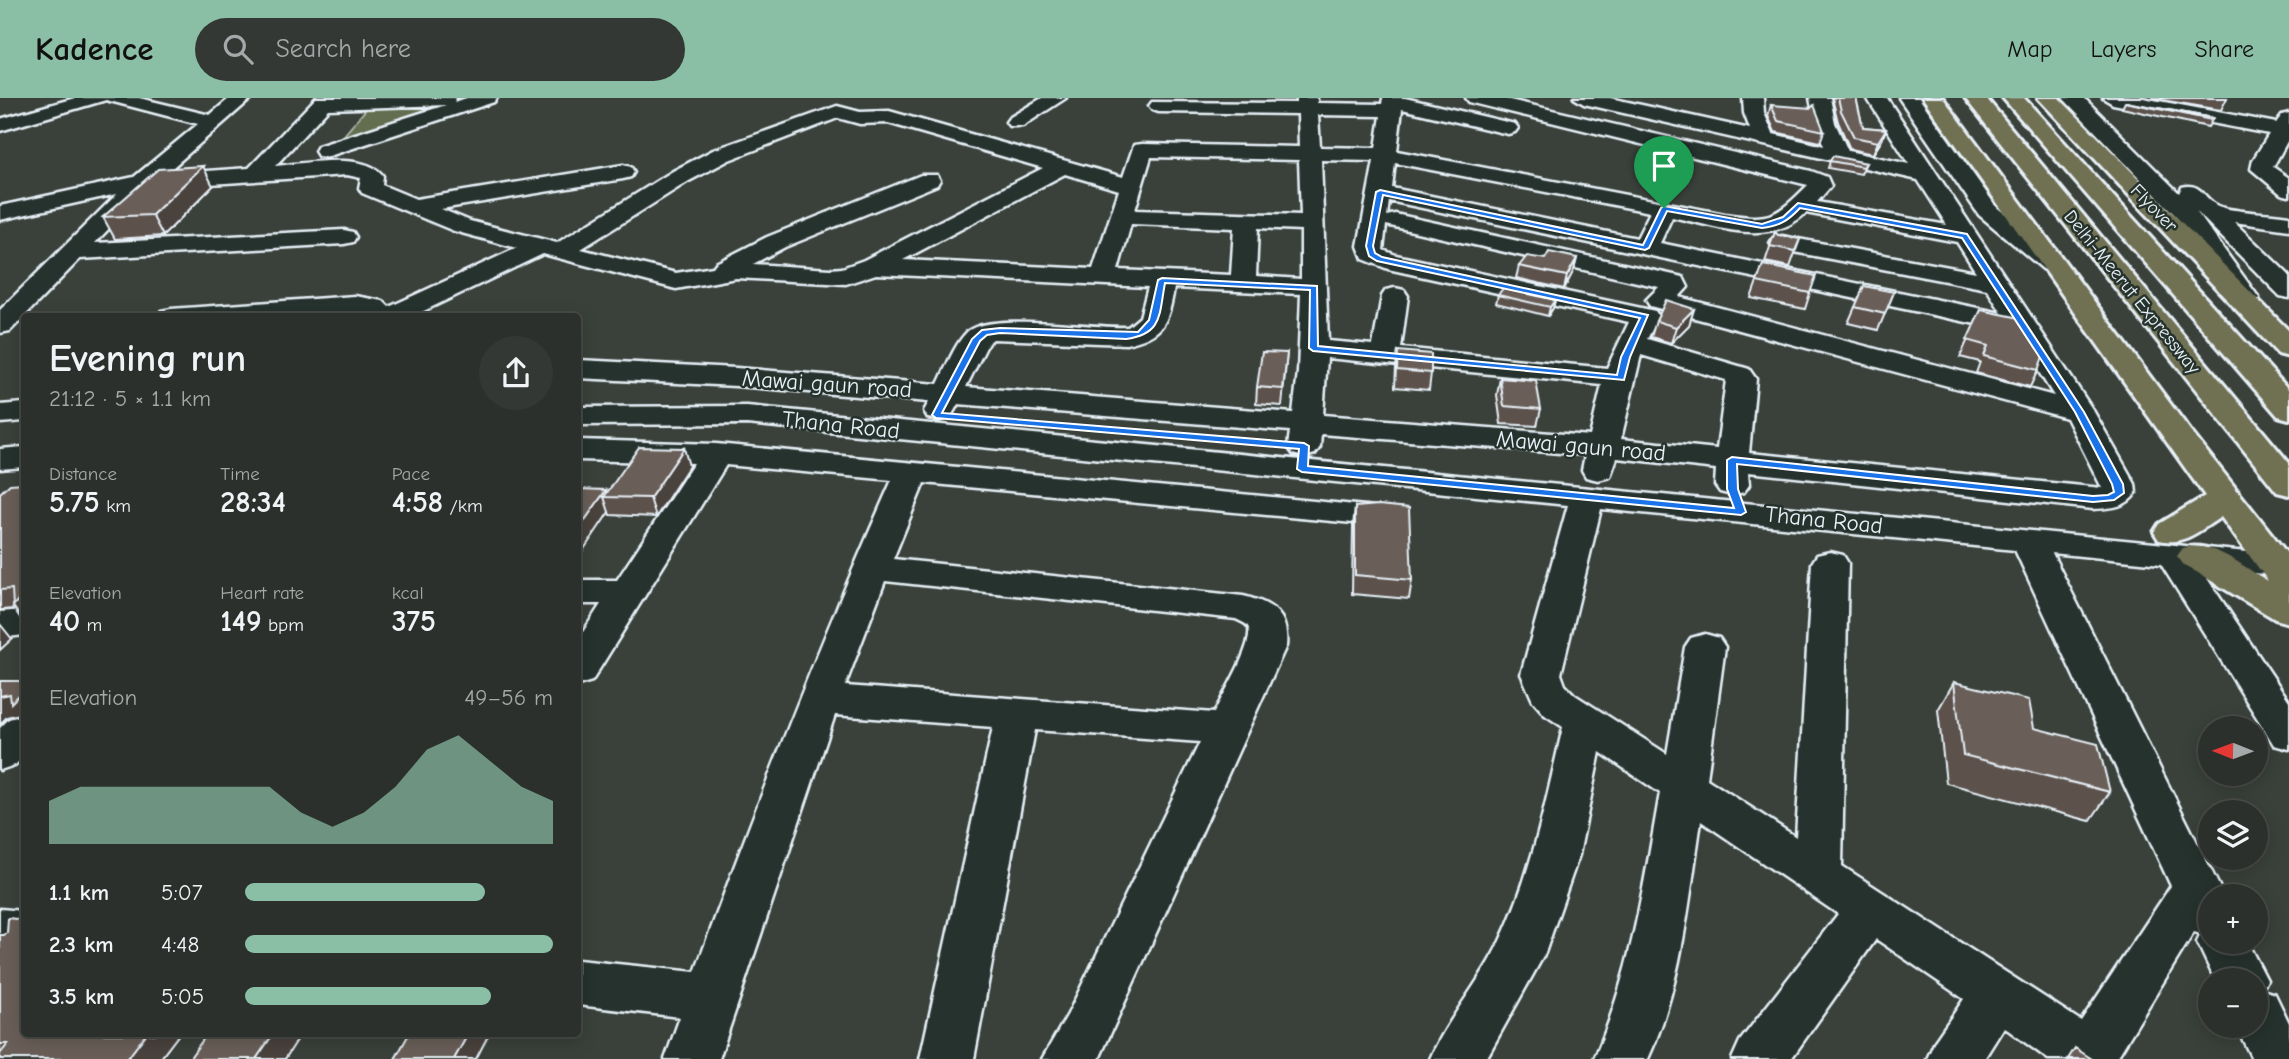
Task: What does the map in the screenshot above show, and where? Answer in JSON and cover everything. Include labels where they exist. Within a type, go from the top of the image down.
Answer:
[{"type":"highway","points":[[1933,98],[2225,499],[2274,562]]},
{"type":"highway","name":"Delhi-Meerut Expressway","points":[[1975,98],[2289,485]]},
{"type":"highway","name":"Delhi-Meerut Expressway","points":[[2013,98],[2289,409]]},
{"type":"highway","name":"Flyover","points":[[2048,98],[2289,348]]},
{"type":"highway","points":[[2225,499],[2180,547],[2289,610]]},
{"type":"street","points":[[0,125],[97,98]]},
{"type":"street","points":[[114,98],[205,120]]},
{"type":"street","points":[[0,328],[70,253],[205,120],[220,98]]},
{"type":"street","points":[[0,295],[146,156],[242,98]]},
{"type":"street","points":[[256,174],[325,100],[368,102],[475,98]]},
{"type":"street","points":[[326,151],[487,98]]},
{"type":"street","points":[[1016,122],[1056,98]]},
{"type":"street","points":[[1142,150],[1386,155],[1482,153],[1664,208],[1762,226],[1786,219],[1794,199],[1820,186],[1813,179],[1476,98]]},
{"type":"street","points":[[1584,98],[1927,175]]},
{"type":"street","points":[[1680,119],[1698,98]]},
{"type":"street","points":[[1753,98],[1754,113],[1763,138]]},
{"type":"street","points":[[1820,98],[1825,123],[1839,155]]},
{"type":"street","name":"Mawai gaun road","points":[[1304,446],[1735,487],[2093,499],[2110,498],[2119,493],[2118,484],[2079,412],[1877,98]]},
{"type":"street","points":[[1909,98],[1987,210],[2052,263]]},
{"type":"street","points":[[2073,98],[2184,211],[2259,317]]},
{"type":"street","points":[[2094,98],[2289,290]]},
{"type":"street","points":[[2113,98],[2284,136],[2262,169],[2289,189]]},
{"type":"street","points":[[310,170],[368,102]]},
{"type":"street","points":[[1103,278],[1128,192],[1160,102],[1390,103],[1528,133]]},
{"type":"street","points":[[1304,446],[1313,348],[1314,287],[1312,154],[1307,103]]},
{"type":"street","points":[[1390,103],[1386,155],[1370,246],[1372,254],[1380,259],[1652,308],[2079,412]]},
{"type":"street","points":[[397,313],[549,249],[721,155],[829,105],[860,118],[889,117],[1062,167],[1128,192],[1246,221],[1312,201]]},
{"type":"street","points":[[718,272],[754,270],[846,276],[873,265],[1062,167]]},
{"type":"street","points":[[0,213],[142,183],[347,168],[365,170],[372,176],[370,188],[462,226],[676,281],[692,281],[718,272],[776,242],[929,180]]},
{"type":"street","points":[[415,206],[623,172]]},
{"type":"street","points":[[1128,192],[1158,184]]},
{"type":"street","points":[[1285,189],[1312,201]]},
{"type":"street","points":[[1794,199],[1965,236]]},
{"type":"street","points":[[1378,204],[1645,248],[2025,326]]},
{"type":"street","points":[[1378,204],[1674,283],[1675,287],[1652,308],[1632,343],[1541,674],[1547,691],[1560,705],[1997,993],[2090,1058],[2198,909]]},
{"type":"street","points":[[1645,248],[1664,208]]},
{"type":"street","points":[[2211,212],[2289,223]]},
{"type":"street","points":[[0,230],[86,214]]},
{"type":"street","points":[[1242,284],[1246,221]]},
{"type":"street","points":[[70,253],[344,237]]},
{"type":"street","points":[[1782,243],[1995,283]]},
{"type":"street","points":[[2253,252],[2289,259]]},
{"type":"street","points":[[873,265],[1314,287]]},
{"type":"street","points":[[942,404],[976,339],[985,332],[1000,330],[1126,336],[1141,334],[1149,329],[1153,320],[1162,280]]},
{"type":"street","points":[[1386,355],[1395,296]]},
{"type":"street","points":[[228,313],[355,304],[373,307],[382,313]]},
{"type":"street","points":[[0,328],[21,328]]},
{"type":"street","points":[[1632,343],[1738,375],[1741,379],[1735,487]]},
{"type":"street","points":[[1313,348],[1621,378]]},
{"type":"street","name":"Mawai gaun road","points":[[581,369],[736,377],[942,404]]},
{"type":"street","name":"Thana Road","points":[[581,399],[942,404],[1304,446],[1735,487],[2274,562]]},
{"type":"street","points":[[0,414],[21,412]]},
{"type":"street","name":"Thana Road","points":[[581,416],[747,415],[1304,446]]},
{"type":"street","points":[[0,441],[21,439]]},
{"type":"street","points":[[581,450],[716,454],[1364,514]]},
{"type":"street","points":[[581,666],[716,454]]},
{"type":"street","points":[[0,459],[21,457]]},
{"type":"street","points":[[692,1059],[819,699],[870,568],[912,472]]},
{"type":"street","name":"Thana Road","points":[[1735,487],[2028,540],[2180,547]]},
{"type":"street","points":[[2028,540],[2198,892]]},
{"type":"street","points":[[2180,547],[2289,734]]},
{"type":"street","points":[[1818,875],[1830,563]]},
{"type":"street","points":[[870,568],[1243,608],[1259,615],[1268,629],[1266,646],[1228,729],[1087,1031],[1069,1059]]},
{"type":"street","points":[[581,592],[629,592]]},
{"type":"street","points":[[0,625],[21,623]]},
{"type":"street","points":[[1621,1059],[1633,1037],[1655,950],[1685,786],[1705,647]]},
{"type":"street","points":[[819,699],[1228,729]]},
{"type":"street","points":[[947,1059],[1017,713]]},
{"type":"street","points":[[1457,1059],[1520,953],[1556,855],[1585,721]]},
{"type":"street","points":[[0,754],[21,733]]},
{"type":"street","points":[[1759,1059],[1870,909]]},
{"type":"street","points":[[0,930],[21,932]]},
{"type":"street","points":[[581,983],[712,997]]},
{"type":"street","points":[[1954,1059],[1997,993]]},
{"type":"street","points":[[2268,1036],[2279,1059]]},
{"type":"green space","points":[[478,100],[335,146],[371,103]]},
{"type":"building","points":[[1838,98],[1856,98],[1863,127],[1886,129],[1878,142],[1854,137],[1841,111]]},
{"type":"building","points":[[2125,102],[2213,118],[2211,120]]},
{"type":"building","points":[[1771,105],[1811,108],[1814,105],[1824,131],[1778,121]]},
{"type":"building","points":[[1833,156],[1866,163],[1863,167],[1830,161]]},
{"type":"building","points":[[203,166],[152,215],[103,217],[158,169]]},
{"type":"building","points":[[1775,232],[1800,239],[1795,251],[1770,246]]},
{"type":"building","points":[[1549,252],[1577,258],[1567,276],[1519,266],[1527,256],[1545,259]]},
{"type":"building","points":[[1763,265],[1816,276],[1810,293],[1757,282]]},
{"type":"building","points":[[1864,286],[1894,292],[1885,314],[1855,307]]},
{"type":"building","points":[[1503,288],[1555,300],[1550,307],[1498,295]]},
{"type":"building","points":[[1666,300],[1694,309],[1676,327],[1656,321]]},
{"type":"building","points":[[1981,310],[2020,318],[2044,354],[2038,370],[1984,356],[1988,346],[1967,340]]},
{"type":"building","points":[[1398,351],[1431,354],[1431,373],[1397,370]]},
{"type":"building","points":[[1262,352],[1287,353],[1283,389],[1257,387]]},
{"type":"building","points":[[1500,378],[1536,381],[1541,409],[1504,406]]},
{"type":"building","points":[[639,447],[684,448],[650,498],[604,497]]},
{"type":"building","points":[[21,483],[21,597],[13,606],[12,589],[0,590],[0,493],[10,484]]},
{"type":"building","points":[[581,489],[606,490],[581,526]]},
{"type":"building","points":[[1379,505],[1409,508],[1412,580],[1355,575],[1355,507]]},
{"type":"building","points":[[0,681],[21,681],[21,693],[11,703],[10,694],[0,696]]},
{"type":"building","points":[[1954,682],[2029,700],[2034,728],[2098,744],[2110,792],[1963,755]]},
{"type":"building","points":[[8,918],[21,920],[21,1037],[144,1037],[127,1059],[0,1059],[0,1054],[8,1044],[0,1044],[0,935],[7,933]]},
{"type":"building","points":[[205,1037],[271,1037],[256,1059],[189,1059]]},
{"type":"building","points":[[407,1037],[466,1037],[454,1059],[395,1059]]},
{"type":"building","points":[[2075,1048],[2092,1059],[2068,1059]]},
{"type":"route","points":[[1380,192],[1645,248],[1664,208],[1762,226],[1786,219],[1798,205],[1965,236],[2079,412],[2118,484],[2119,493],[2110,498],[2093,499],[1732,460],[1732,489],[1741,512],[1302,469],[1304,446],[936,415],[976,339],[985,332],[1000,330],[1126,336],[1141,334],[1149,329],[1153,320],[1162,280],[1314,287],[1313,348],[1621,378],[1637,328],[1645,317],[1380,259],[1372,254],[1370,246],[1380,192]]}]
